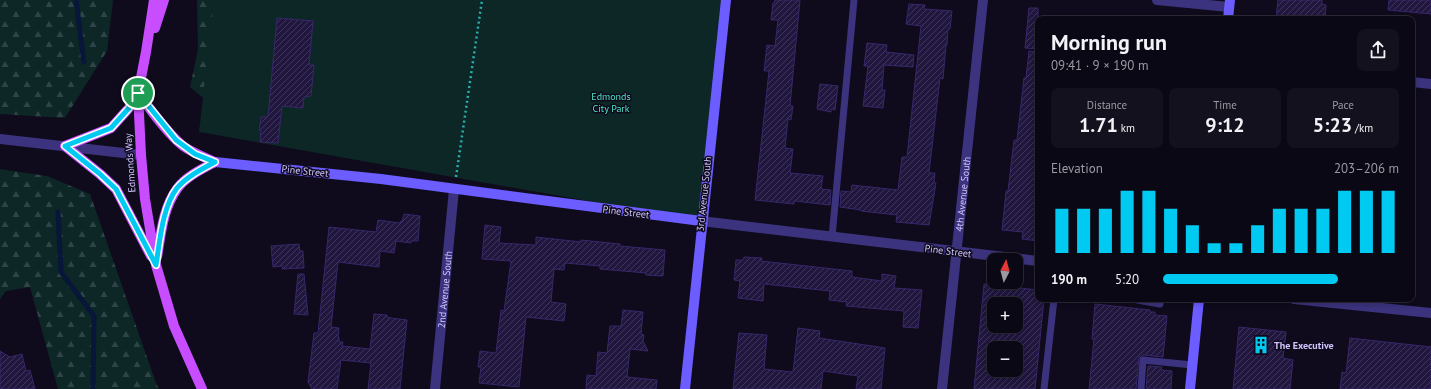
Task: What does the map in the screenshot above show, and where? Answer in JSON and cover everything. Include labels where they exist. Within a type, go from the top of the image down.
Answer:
[{"type":"main road","name":"Edmonds Way","points":[[154,0],[138,93],[145,200],[156,265],[174,326],[202,389]]},
{"type":"main road","points":[[146,52],[164,0]]},
{"type":"main road","points":[[156,265],[116,189],[65,146],[111,128],[129,108],[138,93],[176,140],[195,154],[215,162]]},
{"type":"main road","points":[[156,265],[166,208],[177,188],[191,176],[215,162]]},
{"type":"street","name":"3rd Avenue South","points":[[685,389],[701,222],[726,0]]},
{"type":"street","name":"4th Avenue South","points":[[942,389],[983,0]]},
{"type":"street","points":[[1157,0],[1229,3],[1228,16]]},
{"type":"street","points":[[1415,82],[1431,84]]},
{"type":"street","points":[[0,139],[141,155]]},
{"type":"street","name":"Pine Street","points":[[215,162],[381,179],[701,222],[1035,261]]},
{"type":"street","name":"2nd Avenue South","points":[[435,389],[454,189]]},
{"type":"street","points":[[1190,389],[1199,302]]},
{"type":"street","points":[[1323,302],[1431,313]]},
{"type":"lane","points":[[832,237],[854,0]]},
{"type":"lane","points":[[1044,389],[1054,302]]},
{"type":"lane","points":[[1149,302],[1160,304]]},
{"type":"lane","points":[[1141,389],[1143,360],[1192,365]]},
{"type":"path","points":[[454,189],[482,0]]},
{"type":"green space","points":[[0,0],[113,0],[107,51],[65,118],[0,114]]},
{"type":"green space","points":[[197,0],[232,0],[208,102],[190,87],[198,49]]},
{"type":"green space","name":"Edmonds City Park","points":[[214,0],[724,0],[701,221],[199,132]]},
{"type":"green space","points":[[0,169],[47,176],[90,194],[159,389],[58,389],[30,287],[6,291],[0,299]]},
{"type":"building","points":[[775,0],[800,0],[790,106],[793,106],[791,120],[788,119],[785,148],[793,149],[790,173],[823,176],[821,189],[831,190],[830,205],[794,201],[794,204],[755,200],[769,71],[764,71],[767,45],[775,46],[778,20],[771,20],[773,3]]},
{"type":"building","points":[[1278,0],[1322,0],[1322,4],[1326,5],[1325,16],[1276,16]]},
{"type":"building","points":[[1389,0],[1431,0],[1431,14],[1388,10]]},
{"type":"building","points":[[909,4],[925,5],[924,9],[952,11],[950,29],[948,29],[943,79],[940,78],[929,173],[935,173],[934,183],[936,183],[929,225],[896,222],[897,215],[840,207],[841,191],[851,192],[852,185],[898,190],[902,157],[907,157],[921,26],[906,24]]},
{"type":"building","points":[[1029,8],[1038,8],[1038,16],[1035,16],[1035,49],[1025,48]]},
{"type":"building","points":[[277,18],[313,21],[309,65],[314,65],[311,96],[304,97],[303,108],[282,106],[278,143],[260,142],[261,130],[259,130],[261,117],[268,117]]},
{"type":"building","points":[[867,43],[887,45],[886,52],[914,55],[913,67],[884,65],[882,90],[885,90],[883,108],[863,106],[868,66],[864,66]]},
{"type":"building","points":[[1029,51],[1035,52],[1035,241],[1022,239],[1023,232],[1002,230],[1014,140],[1017,140],[1024,78],[1026,78]]},
{"type":"building","points":[[820,84],[838,86],[835,110],[831,109],[831,112],[817,109]]},
{"type":"building","points":[[404,214],[420,216],[418,241],[411,241],[411,243],[396,241],[394,253],[380,251],[379,267],[338,262],[331,327],[339,328],[338,337],[339,342],[343,342],[342,346],[370,349],[374,314],[387,315],[387,317],[391,318],[407,320],[400,389],[368,389],[371,363],[341,360],[337,389],[312,389],[308,382],[314,333],[318,333],[329,227],[376,232],[378,220],[400,223]]},
{"type":"building","points":[[485,225],[501,227],[499,243],[536,245],[536,237],[581,242],[581,240],[620,244],[620,246],[665,250],[663,276],[600,269],[600,266],[565,263],[564,270],[554,269],[551,302],[566,304],[564,321],[526,317],[519,387],[479,383],[481,367],[478,367],[480,351],[496,353],[501,310],[504,311],[511,261],[482,259]]},
{"type":"building","points":[[299,244],[300,251],[303,251],[304,268],[282,269],[283,266],[273,267],[271,246]]},
{"type":"building","points":[[744,257],[762,258],[761,261],[852,271],[852,277],[882,281],[882,274],[896,276],[894,288],[922,290],[918,328],[903,327],[904,311],[846,306],[847,302],[829,300],[830,291],[764,284],[763,301],[738,298],[740,281],[734,280],[736,260],[743,260]]},
{"type":"building","points":[[298,274],[304,274],[308,315],[294,314]]},
{"type":"building","points":[[984,284],[987,284],[987,289],[1035,290],[1035,302],[1044,302],[1035,389],[974,389]]},
{"type":"building","points":[[1095,304],[1150,310],[1150,312],[1155,312],[1155,315],[1167,316],[1163,357],[1144,355],[1139,357],[1136,389],[1089,389],[1094,339],[1092,339]]},
{"type":"building","points":[[623,310],[643,312],[641,334],[644,335],[643,341],[648,351],[630,349],[627,377],[657,380],[656,389],[586,389],[587,375],[596,376],[598,352],[607,353],[610,326],[621,326]]},
{"type":"building","name":"The Executive","points":[[1239,327],[1286,332],[1283,358],[1293,360],[1290,389],[1233,389]]},
{"type":"building","points":[[798,328],[820,331],[819,338],[885,348],[881,389],[856,389],[858,376],[823,371],[821,389],[733,389],[739,333],[767,335],[764,369],[793,372]]},
{"type":"building","points":[[1350,338],[1431,347],[1431,389],[1340,389],[1342,372],[1346,373]]},
{"type":"building","points":[[0,351],[10,357],[22,354],[26,371],[30,370],[35,389],[0,389]]},
{"type":"building","points":[[1148,366],[1162,367],[1161,370],[1172,371],[1171,389],[1146,389]]},
{"type":"waterway","points":[[76,0],[84,62]]},
{"type":"waterway","points":[[58,212],[61,272],[94,316],[93,389]]},
{"type":"place","name":"The Executive","points":[[1261,345]]},
{"type":"route","points":[[138,93],[176,140],[195,154],[215,162],[191,176],[177,188],[166,208],[156,265],[116,189],[65,146],[111,128],[129,108],[138,93]]}]
